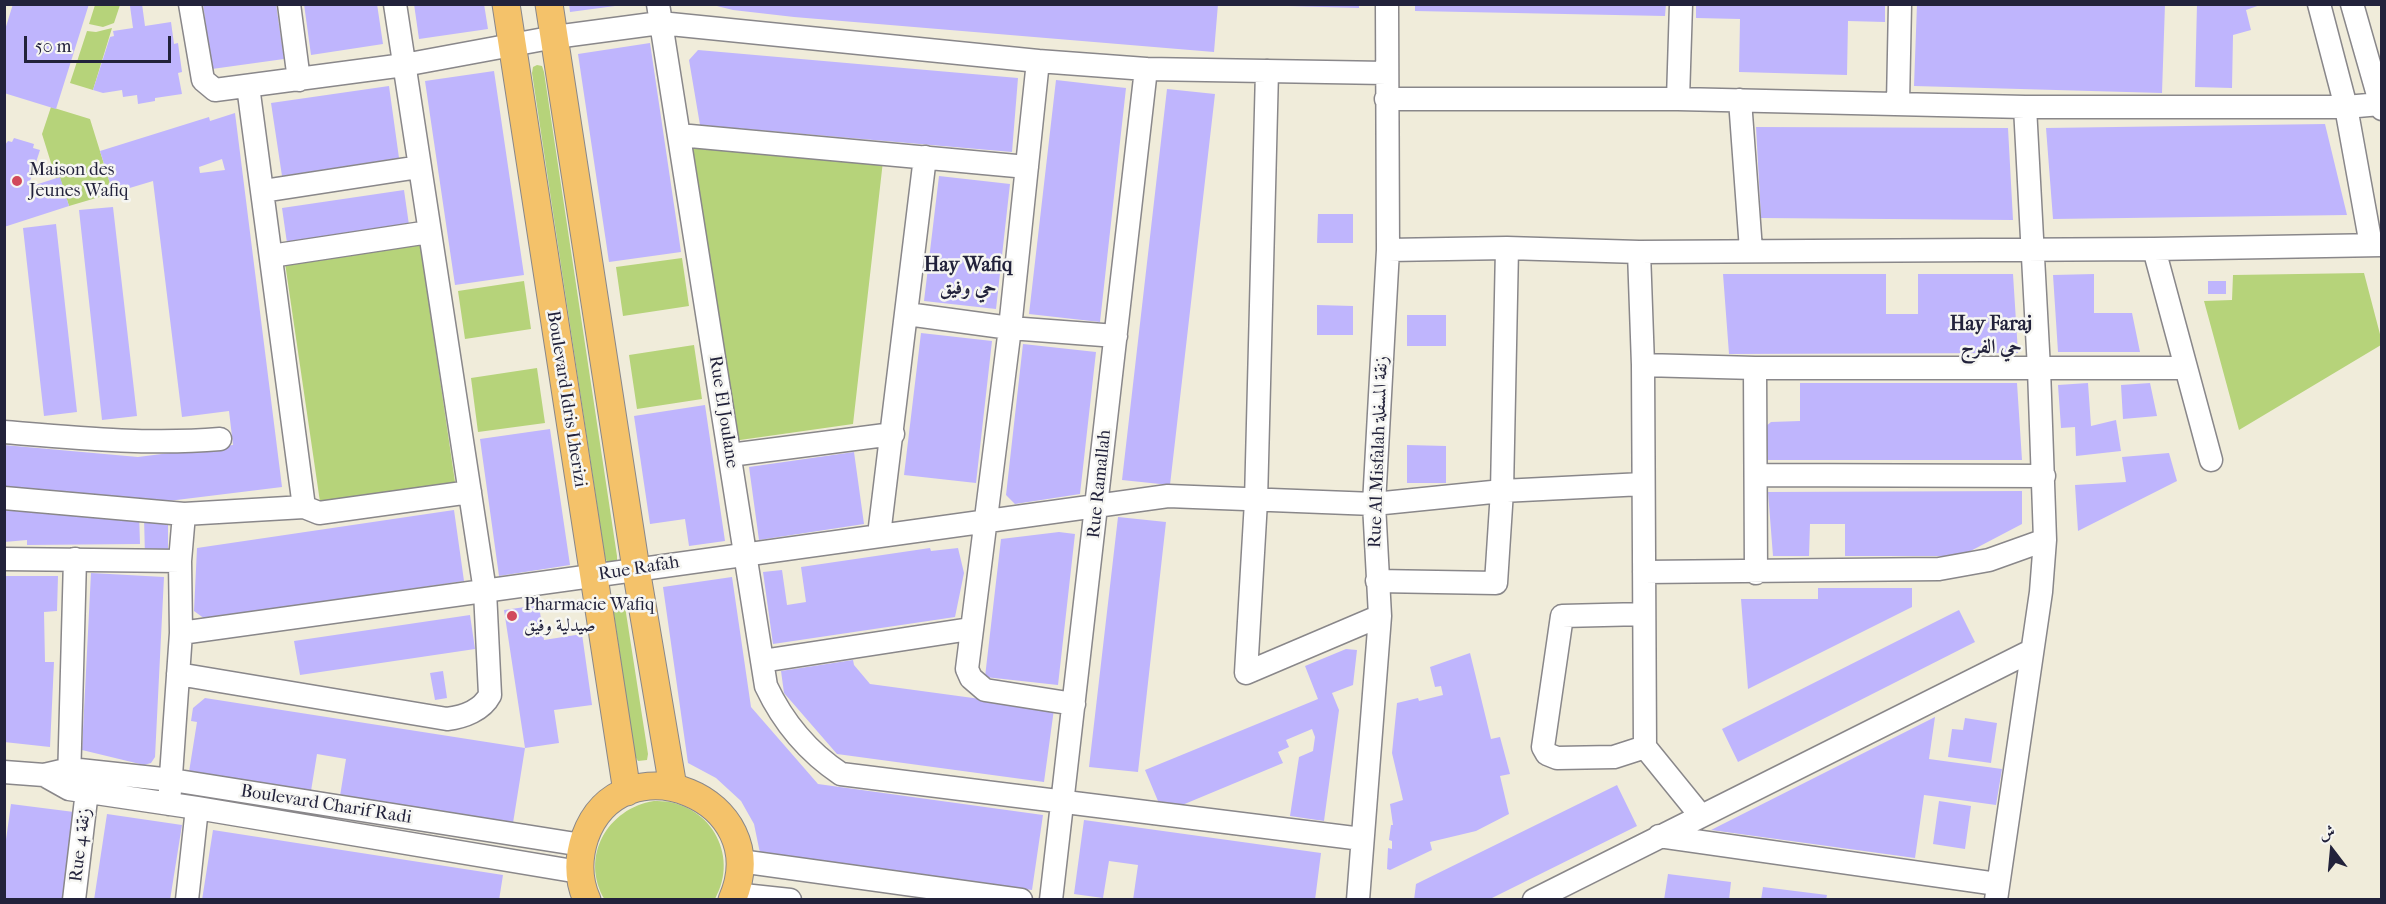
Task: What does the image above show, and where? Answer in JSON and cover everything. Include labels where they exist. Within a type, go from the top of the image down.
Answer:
[{"type":"main road","name":"Boulevard Idris Lherizi","points":[[506,4],[627,792]]},
{"type":"main road","points":[[549,4],[636,569],[673,787]]},
{"type":"main road","points":[[587,900],[579,872],[582,845],[589,828],[599,814],[627,792],[653,786],[673,787],[697,795],[721,813],[735,839],[740,861],[733,897]]},
{"type":"street","points":[[190,4],[203,80],[207,86],[215,90],[404,65],[555,37],[660,11],[1038,61],[1146,69],[1386,73]]},
{"type":"street","points":[[289,4],[299,80]]},
{"type":"street","points":[[178,674],[447,719],[457,718],[486,703],[490,695],[485,591],[395,4]]},
{"type":"street","name":"Rue Al Misfalah زنقة المسفلة","points":[[1358,900],[1380,616],[1374,504],[1388,250],[1387,4]]},
{"type":"street","points":[[1678,99],[1681,4]]},
{"type":"street","points":[[1898,103],[1900,4]]},
{"type":"street","points":[[1388,250],[1507,248],[1639,252],[2154,249],[2376,245],[2346,107],[2319,4]]},
{"type":"street","points":[[1386,99],[1678,99],[2025,107],[2381,107],[2377,73],[2352,4]]},
{"type":"street","name":"Rue El Joulane","points":[[660,11],[766,686],[775,705],[788,726],[812,751],[841,774],[1062,803]]},
{"type":"street","points":[[1038,61],[1010,328],[970,629],[967,669],[970,678],[985,690],[1074,704]]},
{"type":"street","name":"Rue Ramallah","points":[[1052,900],[1146,69]]},
{"type":"street","points":[[1267,71],[1256,501],[1245,673],[1380,616]]},
{"type":"street","points":[[248,86],[304,507]]},
{"type":"street","points":[[1740,100],[1751,250]]},
{"type":"street","points":[[1659,837],[1996,892],[2041,592],[2045,540],[2044,476],[2025,107]]},
{"type":"street","points":[[679,135],[1027,167]]},
{"type":"street","points":[[879,535],[925,157]]},
{"type":"street","points":[[263,191],[419,166]]},
{"type":"street","points":[[271,256],[429,232]]},
{"type":"street","points":[[1377,581],[1496,583],[1502,491],[1507,248]]},
{"type":"street","points":[[2154,249],[2211,460]]},
{"type":"street","points":[[1639,252],[1643,365],[1645,747],[1701,816]]},
{"type":"street","points":[[907,314],[1010,328],[1116,336]]},
{"type":"street","points":[[1643,365],[1755,368],[2186,368]]},
{"type":"street","points":[[1755,368],[1756,573]]},
{"type":"street","points":[[4,432],[132,443],[174,443],[220,439]]},
{"type":"street","points":[[730,455],[893,434]]},
{"type":"street","points":[[1756,475],[2044,476]]},
{"type":"street","name":"Rue Rafah","points":[[181,633],[1168,496],[1374,504],[1502,491],[1643,484]]},
{"type":"street","points":[[4,498],[184,514],[304,507],[319,513],[471,492]]},
{"type":"street","points":[[169,804],[181,633],[180,561],[184,514]]},
{"type":"street","points":[[1644,572],[1756,573],[1939,569],[1989,560],[2045,540]]},
{"type":"street","points":[[4,559],[180,561]]},
{"type":"street","name":"Rue 4 زنقة","points":[[74,900],[75,559]]},
{"type":"street","points":[[1644,614],[1562,616],[1543,747],[1547,754],[1557,758],[1614,757],[1645,747]]},
{"type":"street","points":[[762,661],[970,629]]},
{"type":"street","points":[[1534,900],[2031,651]]},
{"type":"street","points":[[4,772],[44,776],[75,783]]},
{"type":"street","name":"Boulevard Charif Radi","points":[[75,783],[172,780],[582,845]]},
{"type":"street","name":"Boulevard Charif Radi","points":[[75,783],[169,804],[579,872]]},
{"type":"street","points":[[1062,803],[1362,839]]},
{"type":"street","points":[[187,900],[197,808]]},
{"type":"street","points":[[740,861],[1021,900]]},
{"type":"street","points":[[733,897],[790,900]]},
{"type":"green space","points":[[95,5],[120,5],[114,23],[103,27],[89,24]]},
{"type":"green space","points":[[112,28],[93,90],[70,83],[87,31],[96,32]]},
{"type":"green space","points":[[542,66],[544,72],[617,561],[607,562],[605,557],[532,73],[533,67]]},
{"type":"green space","points":[[51,107],[90,119],[113,193],[69,206],[60,178],[56,179],[42,134]]},
{"type":"green space","points":[[690,144],[883,161],[853,424],[733,441]]},
{"type":"green space","points":[[420,243],[455,482],[320,502],[285,263]]},
{"type":"green space","points":[[682,258],[689,306],[623,316],[616,267]]},
{"type":"green space","points":[[2364,273],[2381,345],[2239,430],[2204,301],[2232,300],[2233,275]]},
{"type":"green space","points":[[524,281],[531,329],[465,339],[458,291]]},
{"type":"green space","points":[[694,345],[702,399],[637,409],[629,355]]},
{"type":"green space","points":[[537,368],[545,423],[478,432],[471,378]]},
{"type":"green space","points":[[622,595],[624,600],[648,754],[647,760],[638,761],[635,756],[612,601],[613,596]]},
{"type":"green space","points":[[654,801],[673,803],[690,809],[714,832],[721,847],[724,864],[722,882],[715,899],[605,900],[598,884],[595,867],[602,837],[623,813]]},
{"type":"building","points":[[13,4],[89,4],[56,109],[4,93],[4,33]]},
{"type":"building","points":[[142,4],[145,26],[171,22],[174,44],[178,43],[182,72],[178,73],[182,94],[155,98],[155,101],[138,104],[137,95],[123,97],[122,90],[103,93],[93,90],[110,37],[114,36],[113,31],[133,28],[130,6]]},
{"type":"building","points":[[203,4],[276,4],[284,59],[212,69]]},
{"type":"building","points":[[304,4],[377,4],[383,44],[311,55]]},
{"type":"building","points":[[414,4],[484,4],[488,29],[419,39]]},
{"type":"building","points":[[569,4],[615,4],[615,6],[570,12]]},
{"type":"building","points":[[709,4],[1218,4],[1214,52],[794,17],[733,10]]},
{"type":"building","points":[[1288,4],[1359,4],[1359,8],[1288,6]]},
{"type":"building","points":[[1415,4],[1666,4],[1665,16],[1415,11]]},
{"type":"building","points":[[1696,4],[1885,4],[1885,22],[1848,21],[1847,75],[1739,72],[1740,19],[1696,18]]},
{"type":"building","points":[[1917,4],[2165,4],[2162,93],[1914,86]]},
{"type":"building","points":[[2197,4],[2263,4],[2246,10],[2251,30],[2233,35],[2232,88],[2195,87]]},
{"type":"building","points":[[650,43],[681,252],[609,262],[578,54]]},
{"type":"building","points":[[698,50],[1018,78],[1012,152],[700,125],[689,60]]},
{"type":"building","points":[[494,71],[524,275],[455,285],[425,81]]},
{"type":"building","points":[[1056,80],[1126,88],[1100,322],[1029,314]]},
{"type":"building","points":[[389,86],[399,158],[282,176],[271,103]]},
{"type":"building","points":[[1167,89],[1215,94],[1170,485],[1122,480]]},
{"type":"building","points":[[235,113],[282,487],[144,504],[4,492],[4,445],[138,457],[233,445],[229,411],[182,417],[153,181],[113,193],[100,151],[209,117],[210,121]],"holes":[[[222,159],[225,170],[200,173],[199,167]]]},
{"type":"building","points":[[2325,124],[2347,215],[2053,219],[2046,128]]},
{"type":"building","points":[[1756,127],[2008,128],[2013,220],[1761,218]]},
{"type":"building","name":"Maison des Jeunes Wafiq","points":[[14,138],[34,144],[33,148],[40,150],[29,184],[35,185],[60,177],[69,206],[4,227],[4,146],[8,141],[12,142]]},
{"type":"building","points":[[939,176],[1010,184],[996,309],[924,301]]},
{"type":"building","points":[[404,190],[409,225],[287,243],[282,208]]},
{"type":"building","points":[[113,207],[137,416],[102,420],[79,210]]},
{"type":"building","points":[[1318,214],[1353,214],[1353,243],[1317,243]]},
{"type":"building","points":[[56,224],[77,412],[44,416],[23,228]]},
{"type":"building","points":[[1723,274],[1886,274],[1886,314],[1918,314],[1918,274],[2013,274],[2018,353],[1729,354]]},
{"type":"building","points":[[2094,274],[2094,313],[2132,313],[2140,352],[2058,352],[2053,275]]},
{"type":"building","points":[[2208,281],[2226,281],[2226,294],[2208,294]]},
{"type":"building","points":[[1317,305],[1353,306],[1353,335],[1317,335]]},
{"type":"building","points":[[1407,315],[1446,315],[1446,346],[1407,346]]},
{"type":"building","points":[[921,333],[992,341],[976,483],[904,475]]},
{"type":"building","points":[[1023,344],[1096,352],[1080,494],[1015,504],[1006,495]]},
{"type":"building","points":[[1800,383],[2017,383],[2022,460],[1768,460],[1765,427],[1771,422],[1800,421]]},
{"type":"building","points":[[2088,383],[2091,426],[2116,420],[2121,451],[2076,456],[2075,427],[2061,428],[2058,385]]},
{"type":"building","points":[[2150,383],[2157,416],[2123,419],[2121,385]]},
{"type":"building","points":[[705,405],[725,541],[689,546],[685,519],[650,524],[634,416]]},
{"type":"building","points":[[550,429],[570,565],[499,576],[480,439]]},
{"type":"building","points":[[1407,445],[1446,446],[1446,483],[1407,483]]},
{"type":"building","points":[[854,452],[864,524],[759,540],[749,467]]},
{"type":"building","points":[[2169,453],[2177,481],[2078,531],[2075,485],[2126,482],[2122,457]]},
{"type":"building","points":[[2022,491],[2022,524],[1961,556],[1845,556],[1845,524],[1810,524],[1809,556],[1773,556],[1768,492]]},
{"type":"building","points":[[4,503],[139,513],[140,544],[27,545],[27,540],[4,542]]},
{"type":"building","points":[[454,510],[464,581],[205,619],[194,611],[197,548]]},
{"type":"building","points":[[168,515],[168,551],[145,556],[144,517]]},
{"type":"building","points":[[1118,517],[1166,522],[1138,772],[1089,767]]},
{"type":"building","points":[[1059,532],[1075,534],[1058,685],[985,677],[1001,539]]},
{"type":"building","points":[[930,548],[931,551],[958,548],[964,573],[955,617],[773,644],[763,572],[782,570],[787,605],[806,602],[801,567]]},
{"type":"building","points":[[91,573],[164,577],[155,757],[151,763],[144,765],[82,750]]},
{"type":"building","points":[[4,576],[58,576],[57,611],[44,612],[45,662],[54,662],[50,747],[4,742]]},
{"type":"building","points":[[732,577],[751,707],[818,784],[1043,815],[1032,890],[760,853],[754,824],[741,801],[716,778],[688,763],[663,587]]},
{"type":"building","points":[[1818,588],[1912,588],[1912,607],[1748,689],[1741,599],[1818,599]]},
{"type":"building","points":[[539,605],[544,640],[582,634],[592,705],[554,710],[559,743],[525,748],[504,610]]},
{"type":"building","points":[[1959,610],[1975,642],[1738,762],[1722,729]]},
{"type":"building","points":[[470,615],[475,649],[300,675],[294,641]]},
{"type":"building","points":[[1346,649],[1357,650],[1353,685],[1332,693],[1339,710],[1324,821],[1290,816],[1299,757],[1313,751],[1315,737],[1312,729],[1286,740],[1289,747],[1278,752],[1283,763],[1163,813],[1145,770],[1318,699],[1305,666]]},
{"type":"building","points":[[1470,653],[1491,739],[1500,737],[1510,774],[1500,776],[1509,814],[1476,831],[1430,842],[1432,850],[1390,870],[1387,869],[1388,848],[1392,849],[1392,841],[1389,840],[1391,825],[1393,825],[1390,804],[1403,800],[1392,753],[1397,703],[1443,695],[1441,686],[1435,687],[1430,667]]},
{"type":"building","points":[[853,660],[854,665],[870,684],[1054,709],[1044,782],[837,754],[784,693],[781,671]]},
{"type":"building","points":[[443,671],[447,698],[435,700],[430,673]]},
{"type":"building","points":[[205,698],[525,748],[513,823],[340,796],[346,759],[317,754],[311,791],[189,772],[197,722],[191,721],[193,708]]},
{"type":"building","points":[[1935,717],[1929,759],[2002,769],[1996,805],[1924,795],[1915,858],[1711,830]]},
{"type":"building","points":[[1965,718],[1997,723],[1991,763],[1948,757],[1952,729],[1963,730]]},
{"type":"building","points":[[1617,785],[1637,826],[1488,900],[1414,900],[1416,884]]},
{"type":"building","points":[[1939,801],[1971,806],[1965,849],[1933,844]]},
{"type":"building","points":[[11,804],[74,812],[62,900],[4,900],[4,854]]},
{"type":"building","points":[[107,814],[182,825],[170,900],[94,900]]},
{"type":"building","points":[[1084,820],[1321,853],[1315,900],[1133,900],[1138,865],[1109,861],[1103,898],[1074,894]]},
{"type":"building","points":[[213,830],[503,875],[499,900],[202,900]]},
{"type":"building","points":[[1668,874],[1731,882],[1729,900],[1664,900]]},
{"type":"building","points":[[1763,887],[1827,895],[1826,900],[1761,900]]},
{"type":"place","name":"Maison des Jeunes Wafiq","points":[[17,181]]},
{"type":"place","name":"Pharmacie Wafiq صيدلية وفيق","points":[[512,616]]},
{"type":"district","name":"Hay Wafiq حي وفيق","points":[[968,278]]},
{"type":"district","name":"Hay Faraj حي الفرج","points":[[1991,336]]}]
